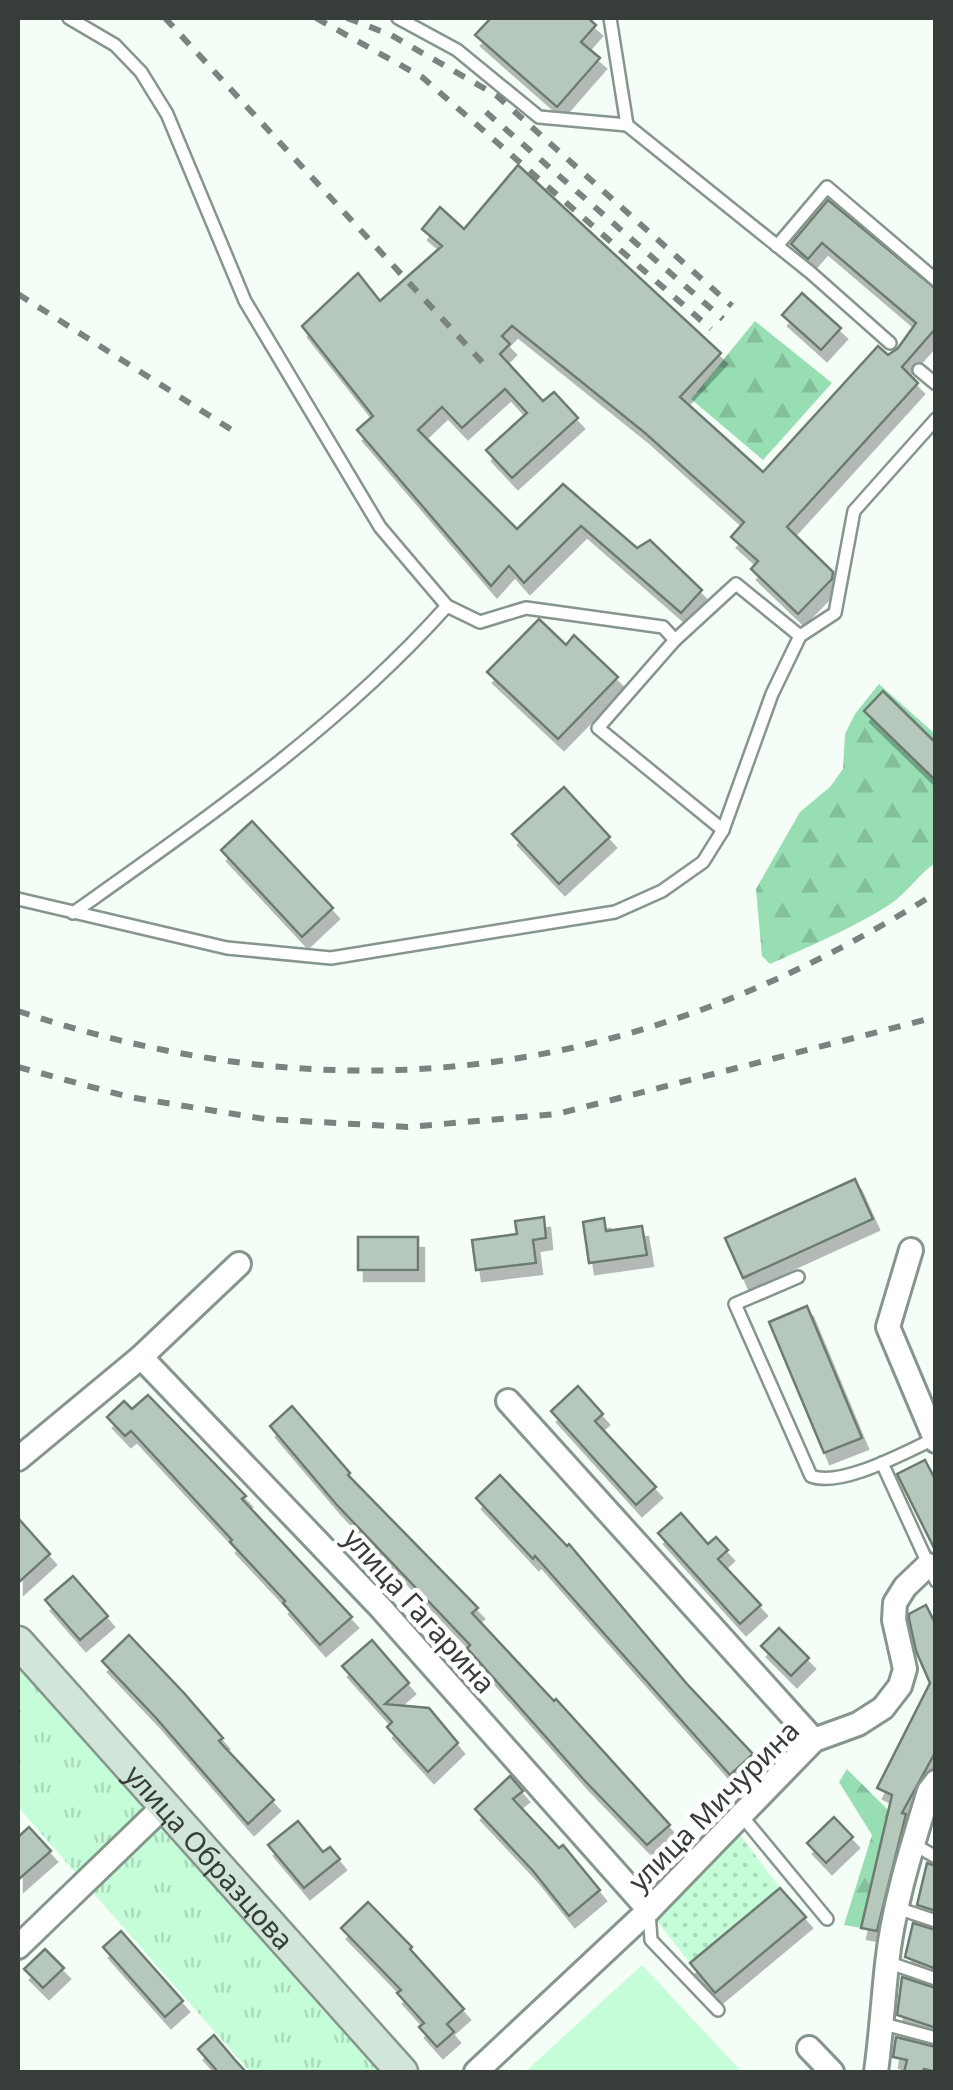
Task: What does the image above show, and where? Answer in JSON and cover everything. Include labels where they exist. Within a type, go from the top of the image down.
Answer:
[{"type":"street","points":[[911,1250],[888,1327],[932,1426]]},
{"type":"street","points":[[18,1459],[140,1357],[239,1264]]},
{"type":"street","name":"улица Гагарина","points":[[140,1357],[379,1606],[648,1910]]},
{"type":"street","points":[[508,1401],[814,1740]]},
{"type":"street","name":"улица Мичурина","points":[[476,2072],[648,1910],[814,1740],[858,1724],[883,1708],[900,1686],[905,1669],[894,1620],[895,1603],[905,1588],[932,1573]]},
{"type":"street","name":"улица Образцова","points":[[18,1642],[402,2072]]},
{"type":"street","points":[[876,2072],[884,2024],[887,1962],[913,1844],[933,1789]]},
{"type":"street","points":[[18,1946],[165,1806]]},
{"type":"street","points":[[809,2048],[832,2072]]},
{"type":"lane","points":[[69,18],[115,45],[141,72],[167,114],[245,301],[380,526],[447,606],[480,622],[526,608],[663,628],[675,640]]},
{"type":"lane","points":[[398,18],[457,50],[539,117],[627,125],[890,343]]},
{"type":"lane","points":[[610,18],[627,125]]},
{"type":"lane","points":[[777,246],[827,187],[936,280]]},
{"type":"lane","points":[[919,370],[935,383]]},
{"type":"lane","points":[[18,898],[227,948],[331,958],[614,912],[662,891],[702,862],[723,830],[772,694],[800,636],[836,614],[854,512],[936,419]]},
{"type":"lane","points":[[723,830],[598,728],[675,640],[736,584],[800,636]]},
{"type":"lane","points":[[73,913],[243,793],[412,646],[447,606]]},
{"type":"lane","points":[[798,1278],[736,1304],[812,1476],[825,1481],[882,1462],[932,1426]]},
{"type":"lane","points":[[882,1462],[932,1573]]},
{"type":"lane","points":[[740,1815],[827,1919]]},
{"type":"lane","points":[[913,1844],[936,1856]]},
{"type":"lane","points":[[898,1908],[936,1921]]},
{"type":"lane","points":[[648,1910],[651,1940],[718,2010]]},
{"type":"lane","points":[[887,1962],[936,1979]]},
{"type":"lane","points":[[884,2024],[936,2038]]},
{"type":"green space","points":[[755,321],[832,383],[763,460],[691,399]]},
{"type":"green space","points":[[879,684],[935,734],[935,863],[889,905],[770,964],[762,956],[756,889],[800,812],[830,787],[843,769],[845,734]]},
{"type":"green space","points":[[18,1642],[402,2072],[250,2072],[18,1807]]},
{"type":"green space","points":[[847,1769],[888,1810],[861,1928],[844,1925],[872,1835],[839,1782]]},
{"type":"green space","points":[[740,1835],[780,1888],[690,1963],[657,1921]]},
{"type":"green space","points":[[642,1965],[742,2072],[525,2072]]},
{"type":"building","points":[[491,18],[588,18],[596,25],[581,42],[600,58],[557,107],[475,35]]},
{"type":"building","points":[[518,165],[721,353],[680,397],[763,472],[878,346],[888,355],[916,323],[822,243],[808,259],[791,244],[828,200],[936,289],[936,328],[902,367],[918,383],[787,527],[833,572],[832,579],[798,614],[751,569],[758,561],[731,537],[744,522],[645,433],[512,326],[502,336],[510,344],[500,354],[543,401],[554,392],[578,418],[512,478],[486,450],[527,413],[505,389],[462,428],[442,407],[418,430],[517,529],[563,484],[637,548],[650,540],[702,590],[681,613],[581,526],[524,583],[509,566],[491,586],[357,430],[373,416],[302,326],[358,273],[380,301],[442,246],[422,229],[440,207],[464,229]]},
{"type":"building","points":[[802,293],[841,328],[821,350],[782,315]]},
{"type":"building","points":[[539,619],[566,645],[574,635],[618,677],[558,739],[487,672]]},
{"type":"building","points":[[883,691],[936,743],[936,781],[864,711]]},
{"type":"building","points":[[564,787],[610,837],[559,884],[512,834]]},
{"type":"building","points":[[252,821],[333,908],[302,937],[221,850]]},
{"type":"building","points":[[855,1179],[873,1219],[743,1278],[725,1238]]},
{"type":"building","points":[[544,1217],[546,1238],[533,1240],[536,1263],[476,1270],[472,1240],[517,1234],[515,1221]]},
{"type":"building","points":[[604,1218],[606,1231],[642,1226],[647,1255],[589,1263],[583,1222]]},
{"type":"building","points":[[358,1237],[418,1237],[418,1270],[358,1270]]},
{"type":"building","points":[[807,1306],[862,1438],[824,1453],[769,1322]]},
{"type":"building","points":[[578,1386],[603,1414],[595,1421],[656,1487],[636,1505],[551,1411]]},
{"type":"building","points":[[148,1395],[246,1496],[242,1499],[352,1617],[320,1645],[232,1540],[131,1431],[125,1436],[107,1417],[124,1401],[132,1409]]},
{"type":"building","points":[[292,1406],[348,1475],[478,1608],[472,1613],[670,1825],[647,1845],[584,1780],[467,1648],[470,1645],[336,1504],[270,1426]]},
{"type":"building","points":[[925,1460],[936,1481],[936,1552],[897,1474]]},
{"type":"building","points":[[500,1475],[569,1544],[687,1684],[753,1754],[730,1775],[535,1556],[533,1559],[476,1498]]},
{"type":"building","points":[[681,1513],[708,1544],[716,1537],[728,1550],[718,1559],[761,1605],[740,1624],[658,1533]]},
{"type":"building","points":[[18,1518],[50,1554],[18,1583]]},
{"type":"building","points":[[73,1576],[108,1616],[80,1640],[45,1600]]},
{"type":"building","points":[[926,1605],[936,1625],[936,1751],[902,1813],[906,1814],[877,1931],[861,1928],[892,1795],[877,1788],[930,1683],[916,1651],[909,1619],[909,1614]]},
{"type":"building","points":[[779,1628],[809,1658],[791,1676],[761,1646]]},
{"type":"building","points":[[129,1635],[184,1693],[223,1738],[219,1741],[274,1800],[248,1824],[102,1661]]},
{"type":"building","points":[[372,1640],[409,1683],[385,1704],[429,1708],[458,1743],[428,1772],[387,1727],[392,1722],[342,1666]]},
{"type":"building","points":[[510,1776],[523,1791],[513,1799],[559,1848],[563,1845],[600,1890],[569,1916],[475,1809]]},
{"type":"building","points":[[834,1817],[853,1837],[826,1863],[807,1843]]},
{"type":"building","points":[[298,1821],[323,1852],[330,1847],[340,1859],[304,1888],[268,1845]]},
{"type":"building","points":[[29,1827],[51,1851],[18,1880],[18,1837]]},
{"type":"building","points":[[927,1863],[936,1866],[936,1911],[917,1905]]},
{"type":"building","points":[[780,1888],[806,1917],[715,1993],[690,1963]]},
{"type":"building","points":[[368,1902],[464,2009],[447,2024],[454,2032],[437,2047],[419,2027],[424,2023],[397,1993],[401,1990],[341,1928]]},
{"type":"building","points":[[913,1923],[936,1930],[936,1969],[905,1957]]},
{"type":"building","points":[[121,1931],[183,2001],[165,2017],[103,1947]]},
{"type":"building","points":[[45,1949],[64,1968],[43,1988],[24,1969]]},
{"type":"building","points":[[902,1977],[936,1988],[936,2028],[897,2015]]},
{"type":"building","points":[[214,2035],[246,2072],[218,2072],[198,2049]]},
{"type":"building","points":[[896,2037],[936,2047],[936,2072],[904,2072],[907,2060],[893,2057]]},
{"type":"railway","points":[[165,18],[484,364]]},
{"type":"railway","points":[[316,18],[422,77],[711,329]]},
{"type":"railway","points":[[347,18],[391,35],[496,95],[732,306]]},
{"type":"railway","points":[[486,112],[723,319]]},
{"type":"railway","points":[[18,294],[232,430]]},
{"type":"railway","points":[[18,1011],[140,1045],[259,1065],[376,1071],[491,1062],[604,1040],[715,1005],[826,955],[936,893]]},
{"type":"railway","points":[[18,1067],[129,1097],[265,1119],[408,1127],[557,1114],[936,1017]]}]
